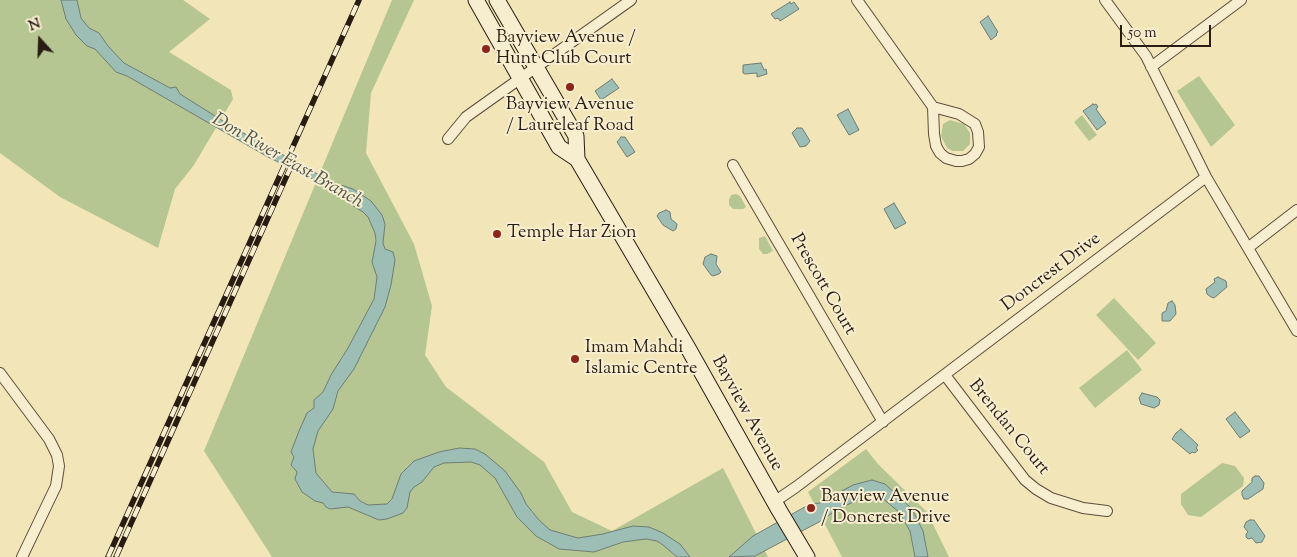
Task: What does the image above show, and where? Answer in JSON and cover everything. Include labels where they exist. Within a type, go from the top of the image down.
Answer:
[{"type":"main road","name":"Bayview Avenue","points":[[476,0],[559,147],[577,159],[806,555]]},
{"type":"main road","name":"Bayview Avenue","points":[[496,0],[576,136],[577,159]]},
{"type":"street","points":[[448,139],[466,118],[631,0]]},
{"type":"street","points":[[857,0],[933,107],[934,134],[936,146],[940,153],[946,158],[956,161],[970,159],[979,147],[978,132],[974,124],[960,114],[933,107]]},
{"type":"street","points":[[1106,0],[1142,48],[1206,177],[1297,331]]},
{"type":"street","points":[[1151,67],[1241,0]]},
{"type":"street","name":"Prescott Court","points":[[733,165],[883,422]]},
{"type":"street","name":"Doncrest Drive","points":[[776,506],[796,487],[1206,177]]},
{"type":"street","points":[[1249,247],[1297,210]]},
{"type":"street","points":[[0,373],[49,439],[57,455],[59,466],[56,486],[22,557]]},
{"type":"street","name":"Brendan Court","points":[[945,375],[1025,480],[1050,498],[1083,508],[1107,511]]},
{"type":"green space","points":[[0,0],[183,0],[210,19],[169,52],[231,90],[233,99],[194,165],[175,189],[158,248],[60,197],[0,153]]},
{"type":"green space","points":[[392,0],[414,0],[371,93],[366,153],[414,244],[432,306],[425,355],[446,387],[544,462],[572,512],[612,531],[723,468],[768,557],[272,557],[204,451]]},
{"type":"green space","points":[[1199,76],[1235,125],[1211,147],[1177,91]]},
{"type":"green space","points":[[1082,115],[1097,135],[1089,141],[1074,122]]},
{"type":"green space","points":[[950,120],[964,124],[970,133],[970,144],[963,151],[953,151],[947,148],[941,136],[943,124]]},
{"type":"green space","points":[[736,194],[740,196],[746,207],[743,209],[733,209],[729,205],[731,195]]},
{"type":"green space","points":[[765,236],[773,251],[763,254],[759,249],[759,238]]},
{"type":"green space","points":[[1114,298],[1156,343],[1138,360],[1096,315]]},
{"type":"green space","points":[[1127,350],[1142,370],[1095,408],[1079,388]]},
{"type":"green space","points":[[866,449],[878,464],[927,512],[949,557],[842,557],[808,492]]},
{"type":"green space","points":[[1222,463],[1235,466],[1244,478],[1243,486],[1201,517],[1188,515],[1181,504],[1181,494]]},
{"type":"water","name":"Don River East Branch","points":[[61,0],[77,0],[81,18],[89,28],[99,33],[124,63],[170,88],[176,87],[180,94],[239,131],[269,145],[276,151],[335,183],[353,189],[371,201],[382,215],[385,224],[383,243],[385,249],[393,252],[395,260],[385,307],[354,369],[338,391],[333,409],[318,431],[313,449],[316,473],[332,492],[354,494],[360,501],[368,505],[387,504],[392,499],[401,474],[414,461],[439,452],[459,448],[475,449],[485,454],[505,471],[521,493],[526,504],[550,530],[578,538],[633,526],[649,527],[680,544],[690,557],[677,557],[657,541],[646,539],[623,542],[594,552],[559,549],[536,536],[517,517],[495,478],[480,465],[471,462],[444,463],[434,467],[422,482],[410,492],[407,508],[403,513],[387,519],[379,520],[348,507],[330,509],[302,492],[295,479],[297,472],[291,465],[294,457],[291,452],[307,413],[314,408],[314,400],[323,392],[374,299],[377,277],[372,262],[376,241],[375,233],[368,217],[337,191],[268,157],[127,76],[116,72],[95,49],[87,46],[76,35],[66,19]]},
{"type":"water","points":[[790,2],[791,4],[794,2],[799,9],[780,21],[778,18],[775,19],[771,14]]},
{"type":"water","points":[[988,16],[998,32],[991,40],[980,22]]},
{"type":"water","points":[[761,63],[764,70],[766,69],[767,74],[757,77],[757,73],[743,73],[743,65]]},
{"type":"water","points":[[612,79],[619,88],[601,100],[595,91]]},
{"type":"water","points":[[1096,104],[1098,107],[1096,109],[1106,123],[1097,130],[1083,111]]},
{"type":"water","points":[[848,109],[859,130],[849,135],[837,115]]},
{"type":"water","points":[[797,128],[802,128],[810,141],[806,146],[800,147],[792,133]]},
{"type":"water","points":[[621,137],[625,137],[635,152],[627,157],[617,142]]},
{"type":"water","points":[[894,203],[906,223],[895,229],[884,209]]},
{"type":"water","points":[[666,210],[670,212],[671,219],[677,224],[676,229],[673,231],[663,225],[657,216]]},
{"type":"water","points":[[711,254],[717,256],[716,264],[721,272],[713,276],[703,264],[705,257]]},
{"type":"water","points":[[1218,277],[1226,281],[1227,287],[1214,298],[1207,294],[1206,289]]},
{"type":"water","points":[[1172,301],[1175,305],[1176,314],[1170,321],[1162,321],[1162,313],[1166,311],[1168,303]]},
{"type":"water","points":[[1142,393],[1157,397],[1160,400],[1159,405],[1154,408],[1141,404],[1139,398]]},
{"type":"water","points":[[1235,412],[1250,431],[1240,438],[1226,419]]},
{"type":"water","points":[[1181,429],[1198,445],[1196,448],[1198,450],[1195,453],[1192,452],[1190,454],[1172,439]]},
{"type":"water","points":[[1259,476],[1264,483],[1263,489],[1248,499],[1244,499],[1242,491],[1252,482],[1252,478]]},
{"type":"water","points":[[872,480],[885,484],[912,509],[923,531],[928,557],[915,557],[910,531],[899,512],[882,498],[871,494],[838,509],[819,522],[755,556],[729,557],[753,536],[810,504],[820,503],[853,485]]},
{"type":"water","points":[[1254,520],[1265,536],[1262,542],[1256,543],[1252,538],[1248,539],[1246,537],[1248,532],[1244,527],[1246,522]]},
{"type":"railway","points":[[108,557],[359,0]]},
{"type":"railway","points":[[116,557],[293,162]]},
{"type":"place","name":"Bayview Avenue / Hunt Club Court","points":[[486,49]]},
{"type":"place","name":"Bayview Avenue / Laureleaf Road","points":[[570,87]]},
{"type":"place","name":"Temple Har Zion","points":[[497,234]]},
{"type":"place","name":"Imam Mahdi Islamic Centre","points":[[575,359]]},
{"type":"place","name":"Bayview Avenue / Doncrest Drive","points":[[811,508]]}]
